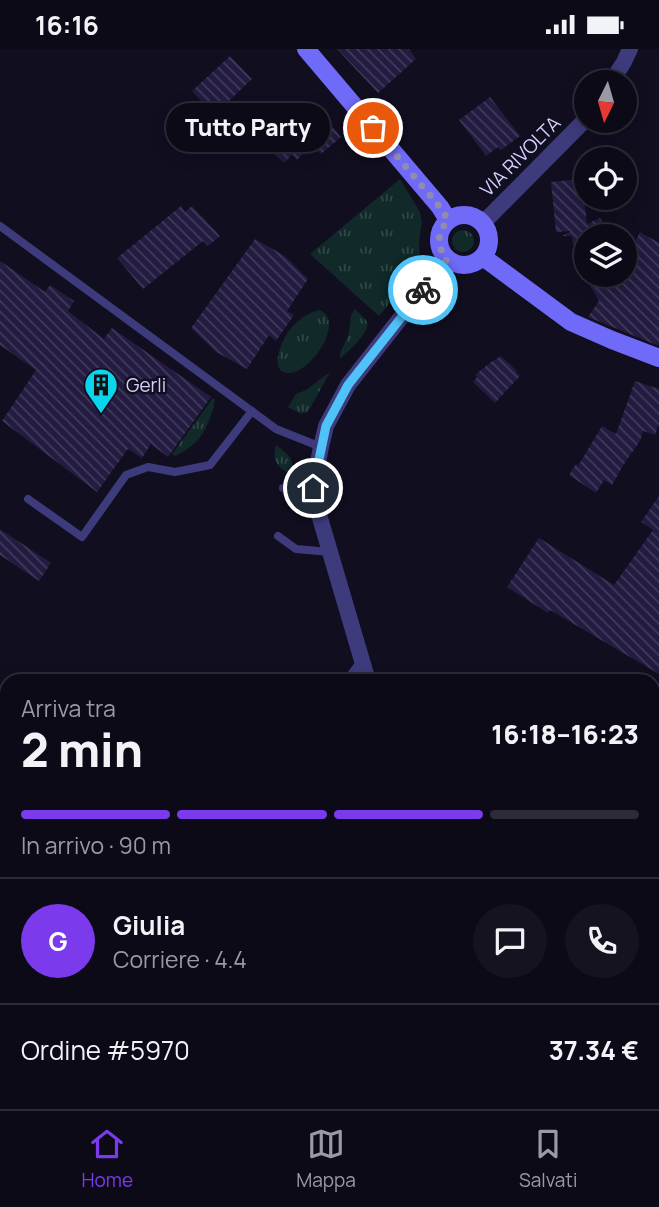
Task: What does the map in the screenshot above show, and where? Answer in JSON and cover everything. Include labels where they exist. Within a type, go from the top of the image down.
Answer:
[{"type":"main road","points":[[306,49],[440,207],[448,220]]},
{"type":"main road","points":[[470,215],[483,223],[487,229],[489,243],[483,257],[477,262],[462,265],[447,259],[439,247],[438,239],[448,220],[470,215]]},
{"type":"main road","points":[[483,257],[571,322],[659,358]]},
{"type":"street","points":[[619,70],[630,49]]},
{"type":"street","name":"VIA RIVOLTA","points":[[483,223],[574,131]]},
{"type":"street","points":[[365,673],[313,488],[321,447],[326,426],[348,385],[447,259]]},
{"type":"lane","points":[[0,226],[275,429],[321,447]]},
{"type":"lane","points":[[28,499],[82,537],[126,475],[148,467],[175,472],[210,465],[252,411]]},
{"type":"lane","points":[[283,488],[313,488]]},
{"type":"lane","points":[[278,536],[296,549],[330,551]]},
{"type":"green space","points":[[400,179],[420,212],[420,259],[413,276],[379,316],[310,254]]},
{"type":"green space","points":[[463,230],[471,233],[474,241],[471,249],[463,252],[455,249],[452,241],[455,233]]},
{"type":"green space","points":[[355,309],[366,320],[367,326],[358,342],[340,359],[348,336],[351,315]]},
{"type":"green space","points":[[319,310],[327,316],[329,324],[322,346],[315,357],[297,371],[282,371],[278,356],[288,332],[302,318]]},
{"type":"green space","points":[[330,372],[308,412],[301,414],[288,407],[296,394]]},
{"type":"green space","points":[[213,398],[213,410],[198,440],[175,456],[172,454]]},
{"type":"green space","points":[[276,445],[290,458],[293,476],[275,461]]},
{"type":"building","points":[[337,49],[409,49],[416,59],[378,93]]},
{"type":"building","points":[[230,56],[252,79],[214,115],[192,91]]},
{"type":"building","points":[[490,97],[520,136],[501,150],[498,147],[486,156],[459,120]]},
{"type":"building","points":[[285,116],[310,141],[330,124],[341,137],[321,154],[312,144],[297,160],[292,155],[284,163],[255,135],[273,118],[278,123]]},
{"type":"building","points":[[574,180],[574,210],[585,210],[587,224],[574,224],[574,245],[572,236],[562,236],[571,231],[556,232],[551,182]]},
{"type":"building","points":[[181,206],[185,212],[192,206],[220,236],[208,246],[203,241],[143,289],[117,258]]},
{"type":"building","points":[[600,218],[603,224],[587,224]]},
{"type":"building","points":[[640,232],[659,243],[659,346],[588,317],[599,301],[591,287],[637,287],[637,238]]},
{"type":"building","name":"Gerli","points":[[255,239],[285,256],[308,279],[287,311],[294,315],[276,341],[269,335],[247,369],[216,352],[191,328]]},
{"type":"building","name":"Gerli","points":[[0,261],[45,292],[50,285],[74,301],[68,311],[104,339],[112,328],[211,397],[168,457],[151,444],[142,458],[128,449],[97,492],[2,421],[36,370],[0,345]]},
{"type":"building","points":[[501,356],[520,376],[495,403],[473,382],[477,377],[475,375]]},
{"type":"building","points":[[635,381],[659,389],[659,424],[655,435],[643,431],[640,441],[612,485],[604,480],[596,493],[569,475],[576,464],[578,466],[602,426],[616,434]]},
{"type":"building","points":[[659,496],[659,674],[550,610],[548,613],[507,587],[539,538],[614,585],[653,530],[641,522]]},
{"type":"building","points":[[0,529],[51,563],[39,581],[0,555]]},
{"type":"way so far","points":[[373,128],[448,220],[438,239],[442,254],[447,259],[423,290]]},
{"type":"place","name":"Tutto Party","points":[[373,128]]},
{"type":"place","name":"Gerli","points":[[101,415]]},
{"type":"route","points":[[313,488],[326,426],[348,385],[423,290]]}]
